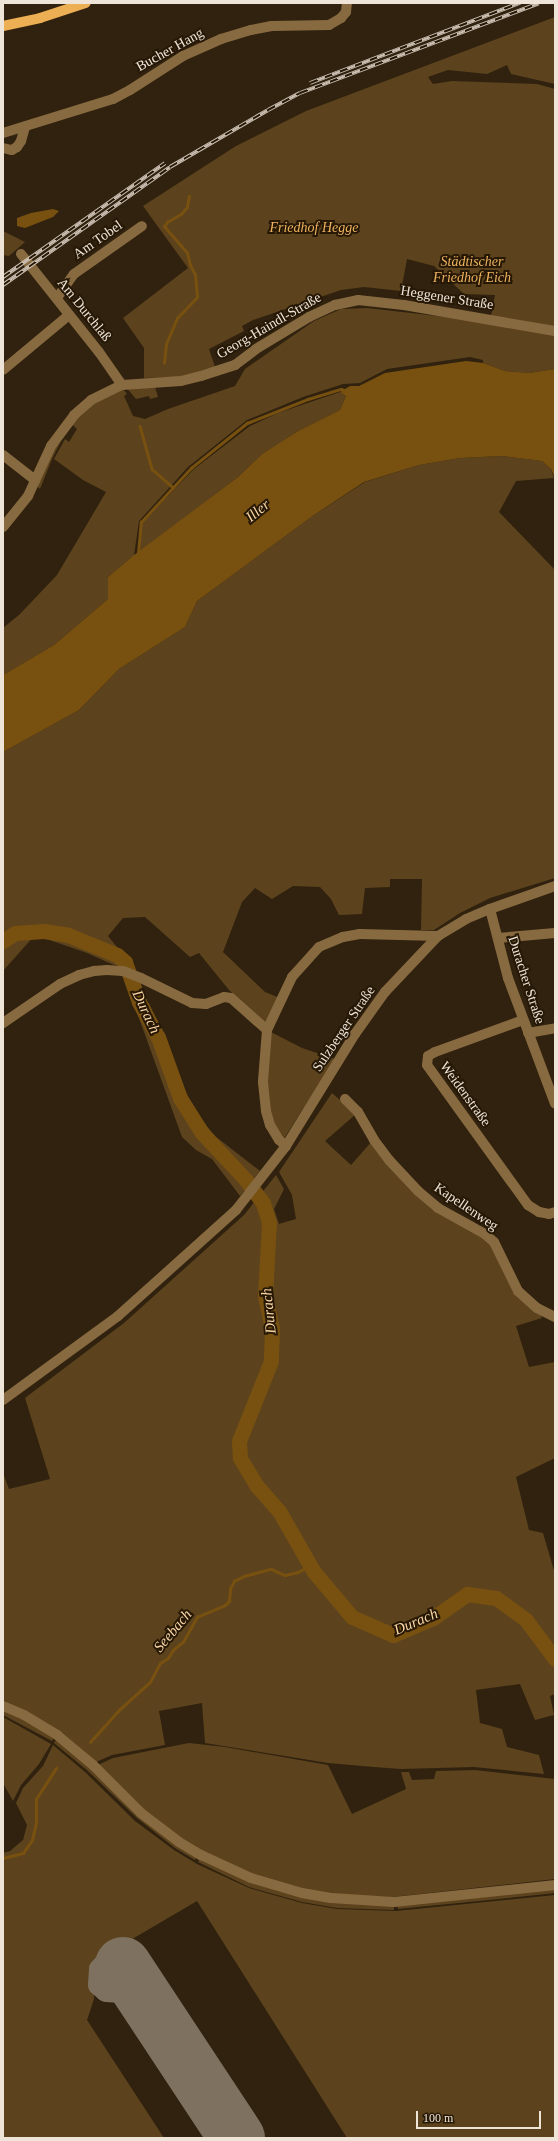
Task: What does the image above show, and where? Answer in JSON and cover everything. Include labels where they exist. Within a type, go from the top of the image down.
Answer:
[{"type":"main road","points":[[3,26],[40,18],[86,3]]},
{"type":"street","name":"Bucher Hang","points":[[3,133],[113,99],[130,90],[183,56],[221,39],[251,30],[272,26],[329,24],[341,18],[346,12],[347,3]]},
{"type":"street","points":[[3,148],[12,150],[17,147],[21,142],[25,127]]},
{"type":"street","name":"Am Tobel","points":[[57,298],[74,274],[142,226]]},
{"type":"street","name":"Am Durchlaß","points":[[21,254],[108,364],[122,385]]},
{"type":"street","name":"Heggener Straße","points":[[334,305],[358,300],[404,305],[555,331]]},
{"type":"street","name":"Georg-Haindl-Straße","points":[[3,527],[28,496],[50,446],[74,415],[91,400],[122,385],[181,381],[201,376],[235,364],[256,349],[309,317],[334,305]]},
{"type":"street","points":[[3,370],[69,315]]},
{"type":"street","points":[[3,455],[35,480]]},
{"type":"street","name":"Sulzberger Straße","points":[[4,1400],[118,1316],[211,1234],[246,1197],[264,1176],[286,1146],[356,1034],[385,992],[438,936],[466,919],[555,886]]},
{"type":"street","name":"Duracher Straße","points":[[490,909],[508,978],[555,1104]]},
{"type":"street","points":[[498,938],[555,933]]},
{"type":"street","points":[[286,1146],[275,1133],[266,1111],[263,1081],[267,1030],[292,977],[319,947],[343,937],[360,934],[438,936]]},
{"type":"street","points":[[3,1023],[60,984],[79,975],[94,971],[123,971],[141,978],[192,1003],[206,1004],[224,997],[230,998],[267,1030]]},
{"type":"street","name":"Weidenstraße","points":[[523,1020],[434,1052],[428,1056],[427,1065],[528,1205],[539,1212],[549,1214],[555,1212]]},
{"type":"street","points":[[528,1033],[555,1028]]},
{"type":"street","name":"Kapellenweg","points":[[345,1099],[358,1112],[378,1145],[409,1181],[438,1208],[485,1234],[494,1242],[518,1291],[537,1308],[555,1317]]},
{"type":"street","points":[[3,1706],[24,1715],[57,1735],[93,1765],[141,1814],[179,1842],[201,1855],[251,1878],[302,1892],[331,1898],[394,1902],[555,1885]]},
{"type":"green space","points":[[555,17],[555,84],[511,74],[507,65],[487,74],[448,70],[428,77],[433,84],[452,81],[537,84],[555,89],[555,369],[529,373],[505,371],[483,363],[483,360],[470,357],[387,369],[360,383],[343,384],[303,397],[247,420],[188,467],[139,521],[134,555],[108,577],[108,599],[54,645],[3,675],[3,628],[20,614],[57,575],[106,492],[83,480],[54,459],[65,439],[69,442],[77,429],[72,424],[92,403],[122,388],[127,394],[124,396],[133,416],[145,419],[168,409],[235,386],[245,369],[314,321],[341,309],[367,308],[490,322],[495,295],[464,294],[434,266],[407,259],[401,291],[364,287],[341,290],[253,320],[242,326],[244,331],[209,349],[215,367],[182,377],[144,378],[144,348],[123,318],[188,268],[143,206],[236,146],[306,111]]},
{"type":"green space","points":[[3,231],[25,242],[9,256],[3,255]]},
{"type":"green space","points":[[126,387],[155,387],[158,397],[150,399],[149,396],[136,399]]},
{"type":"green space","points":[[340,392],[346,396],[340,410],[298,431],[262,454],[238,477],[140,551],[142,523],[194,469],[250,426],[278,413]]},
{"type":"green space","points":[[61,441],[40,489],[37,486],[54,447]]},
{"type":"green space","points":[[502,456],[542,461],[551,469],[554,478],[516,481],[499,512],[555,570],[555,878],[490,898],[460,913],[434,930],[421,930],[422,879],[390,879],[390,887],[365,888],[362,914],[339,915],[331,899],[320,887],[293,886],[272,899],[255,888],[242,902],[223,952],[265,992],[280,998],[267,1025],[229,990],[199,953],[190,957],[145,917],[123,918],[108,936],[134,968],[114,965],[87,953],[35,935],[3,971],[3,752],[79,710],[119,669],[185,627],[197,601],[314,515],[365,482],[419,465],[460,458]]},
{"type":"green space","points":[[149,1003],[190,1106],[215,1136],[260,1171],[240,1196],[212,1159],[196,1150],[182,1137],[135,1007]]},
{"type":"green space","points":[[269,1031],[302,1048],[335,1059],[283,1140],[277,1132],[267,1099]]},
{"type":"green space","points":[[332,1093],[356,1114],[325,1141],[351,1165],[373,1140],[418,1192],[492,1244],[509,1281],[540,1312],[542,1318],[516,1326],[529,1367],[555,1362],[555,1458],[516,1477],[529,1530],[543,1533],[555,1574],[555,1694],[550,1696],[554,1715],[535,1720],[520,1684],[476,1690],[480,1723],[502,1729],[507,1747],[539,1755],[544,1774],[474,1767],[401,1769],[328,1763],[205,1743],[202,1703],[159,1711],[165,1745],[112,1755],[96,1762],[3,1702],[3,1473],[9,1489],[50,1479],[25,1398],[124,1323],[244,1215],[276,1175],[284,1189],[274,1209],[279,1224],[296,1219],[292,1195],[279,1172]]},
{"type":"green space","points":[[3,1710],[22,1719],[54,1738],[52,1741],[3,1715]]},
{"type":"green space","points":[[3,1717],[51,1744],[39,1764],[21,1785],[13,1801],[3,1783]]},
{"type":"green space","points":[[56,1740],[197,1856],[195,1860],[175,1848],[137,1818],[88,1771],[54,1743]]},
{"type":"green space","points":[[189,1743],[225,1747],[328,1765],[352,1814],[406,1789],[401,1772],[409,1772],[412,1780],[434,1779],[436,1771],[475,1770],[555,1779],[555,1879],[392,1897],[332,1895],[302,1889],[252,1875],[227,1864],[181,1839],[143,1810],[98,1765],[113,1758]]},
{"type":"green space","points":[[53,1745],[85,1772],[135,1821],[174,1850],[197,1864],[249,1888],[302,1903],[337,1909],[396,1911],[555,1895],[555,2138],[347,2138],[197,1901],[93,1962],[94,1999],[87,2020],[164,2138],[3,2138],[3,1853],[10,1851],[23,1840],[27,1825],[16,1803],[23,1788],[43,1766]]},
{"type":"green space","points":[[200,1859],[250,1882],[394,1905],[394,1910],[337,1908],[302,1902],[249,1887],[198,1862]]},
{"type":"green space","points":[[555,1888],[555,1893],[398,1909],[397,1905]]},
{"type":"water","points":[[53,209],[59,211],[53,217],[25,228],[17,226],[17,218],[31,213]]},
{"type":"water","name":"Iller","points":[[466,361],[483,363],[505,371],[529,373],[555,369],[555,478],[551,469],[542,461],[502,456],[460,458],[419,465],[364,482],[314,515],[197,601],[185,627],[119,669],[79,710],[3,752],[3,675],[54,645],[108,599],[108,577],[134,555],[238,477],[262,454],[298,431],[340,410],[346,396],[340,392],[350,386],[359,386],[385,373]]},
{"type":"waterway","points":[[164,363],[166,344],[177,318],[197,297],[195,275],[190,265],[187,253],[164,227],[167,222],[181,214],[187,207],[189,196]]},
{"type":"waterway","points":[[138,554],[141,522],[191,468],[247,423],[308,399],[341,389],[347,391]]},
{"type":"waterway","points":[[140,426],[152,469],[173,487]]},
{"type":"waterway","name":"Durach","points":[[3,941],[15,933],[44,931],[68,935],[117,955],[125,962],[139,1002],[158,1037],[180,1098],[202,1133],[245,1179],[263,1203],[269,1223],[265,1296],[272,1328],[271,1361],[239,1441],[240,1458],[257,1486],[279,1511],[314,1572],[352,1617],[393,1635],[433,1618],[467,1594],[496,1598],[526,1620],[555,1659]]},
{"type":"waterway","name":"Seebach","points":[[90,1742],[119,1710],[150,1682],[160,1663],[168,1658],[173,1650],[183,1642],[197,1617],[225,1605],[229,1601],[230,1589],[234,1581],[244,1576],[271,1569],[285,1575],[298,1572],[310,1565]]},
{"type":"waterway","name":"Seebach","points":[[3,1858],[23,1853],[32,1840],[36,1823],[36,1799],[56,1768]]},
{"type":"taxiway","points":[[145,1999],[121,1991],[106,1990],[99,1984],[100,1969],[109,1959],[118,1958],[131,1968],[249,2138]]},
{"type":"runway","points":[[123,1965],[237,2138]]},
{"type":"railway","points":[[310,83],[520,3]]},
{"type":"railway","points":[[3,285],[170,167],[300,93],[539,3]]},
{"type":"railway","points":[[3,277],[165,163]]},
{"type":"park label","name":"Friedhof Hegge","points":[[314,228]]},
{"type":"park label","name":"Städtischer Friedhof Eich","points":[[472,270]]}]
